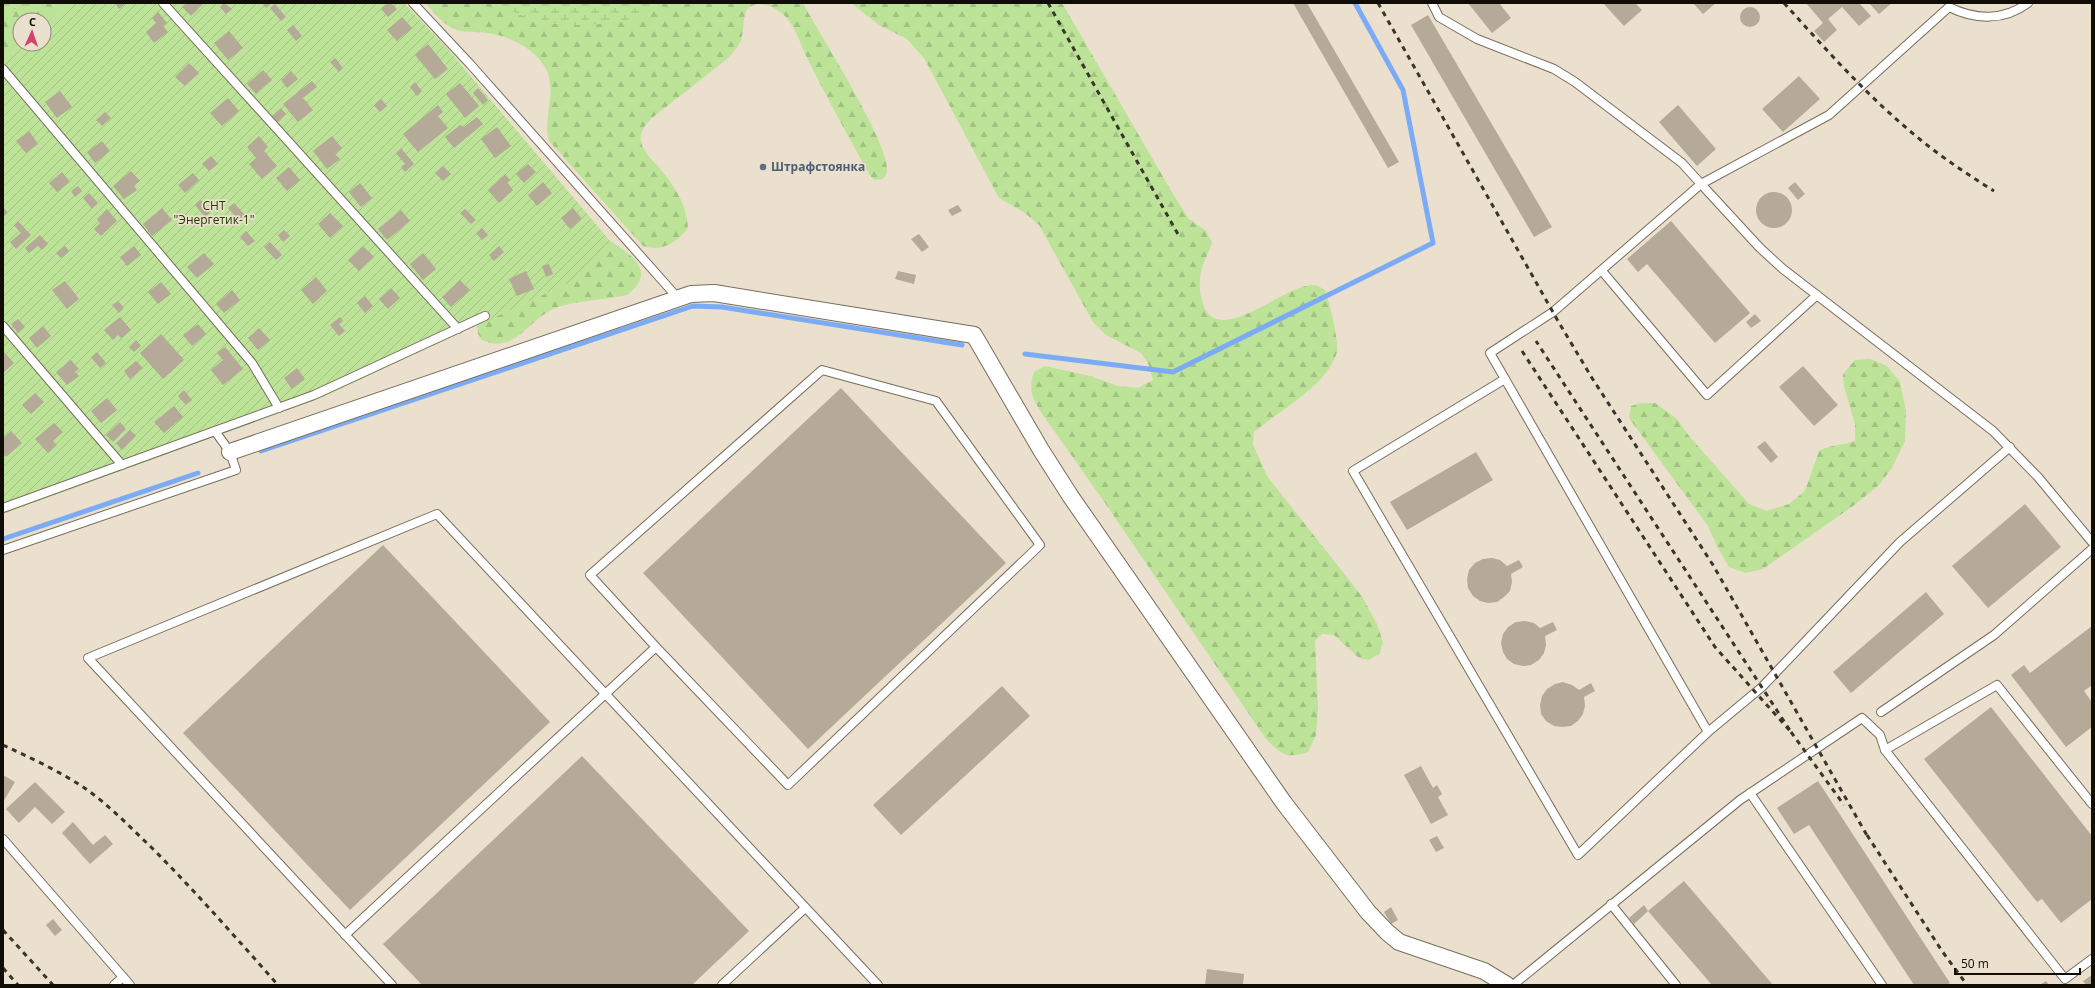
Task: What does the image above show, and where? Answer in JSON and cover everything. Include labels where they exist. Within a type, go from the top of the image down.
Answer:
[{"type":"street","points":[[230,452],[691,294],[714,293],[974,335],[1041,450],[1071,496],[1284,803],[1368,912],[1399,942],[1472,966],[1497,977],[1507,985]]},
{"type":"lane","points":[[163,3],[458,329]]},
{"type":"lane","points":[[413,3],[470,64],[677,298]]},
{"type":"lane","points":[[1432,3],[1439,16],[1477,39],[1554,70],[1575,82],[1682,163],[1760,248],[1817,295],[1973,414],[2010,447],[2038,477],[2092,542]]},
{"type":"lane","points":[[1708,732],[1490,353],[1553,312],[1701,184],[1829,115],[1949,7],[1962,13],[1984,18],[2012,12],[2028,3]]},
{"type":"lane","points":[[3,69],[252,363],[279,408]]},
{"type":"lane","points":[[1602,271],[1707,394],[1817,295]]},
{"type":"lane","points":[[3,508],[328,389],[486,316]]},
{"type":"lane","points":[[3,326],[122,465]]},
{"type":"lane","points":[[822,370],[936,401],[1040,545],[788,785],[656,647],[590,575],[822,370]]},
{"type":"lane","points":[[1505,380],[1353,471],[1578,856],[1708,732],[1762,687],[1900,542],[2010,447]]},
{"type":"lane","points":[[3,550],[236,470],[230,452],[215,431]]},
{"type":"lane","points":[[392,985],[88,658],[437,514],[804,908],[878,985]]},
{"type":"lane","points":[[1881,712],[1994,635],[2092,549]]},
{"type":"lane","points":[[345,935],[656,647]]},
{"type":"lane","points":[[1886,750],[1996,685],[2092,804]]},
{"type":"lane","points":[[1513,985],[1611,904],[1750,793],[1862,718],[1880,735],[1886,750],[2065,979],[2092,959]]},
{"type":"lane","points":[[1750,793],[1882,985]]},
{"type":"lane","points":[[3,839],[130,985]]},
{"type":"lane","points":[[1611,904],[1676,985]]},
{"type":"lane","points":[[722,985],[804,908]]},
{"type":"lane","points":[[114,985],[123,977]]},
{"type":"green space","points":[[3,3],[40,3],[25,9],[3,9]]},
{"type":"green space","points":[[40,3],[70,3],[52,18],[52,12],[12,12],[12,52],[3,59],[3,9],[25,9]]},
{"type":"green space","name":"СНТ \"Энергетик-1\"","points":[[70,3],[404,3],[446,47],[610,241],[581,277],[323,397],[3,514],[3,59],[12,52],[52,52],[52,18]]},
{"type":"green space","points":[[425,3],[499,3],[528,18],[556,24],[643,16],[654,3],[803,3],[866,114],[885,157],[887,171],[886,176],[879,180],[874,180],[869,174],[806,57],[795,31],[786,17],[772,7],[756,4],[751,6],[746,12],[741,40],[737,48],[727,59],[652,118],[643,129],[641,135],[642,145],[678,194],[685,210],[688,228],[679,238],[668,245],[656,248],[643,246],[549,141],[547,123],[551,87],[546,69],[536,55],[522,45],[505,37],[488,33],[456,30],[441,20]]},
{"type":"green space","points":[[499,3],[654,3],[644,16],[635,19],[616,23],[568,25],[553,24],[524,17]]},
{"type":"green space","points":[[851,3],[1062,3],[1173,194],[1189,219],[1206,231],[1212,242],[1202,267],[1200,276],[1200,293],[1204,307],[1213,317],[1225,320],[1239,317],[1301,287],[1315,285],[1325,290],[1337,339],[1337,352],[1332,364],[1323,376],[1302,396],[1254,432],[1253,445],[1267,476],[1361,595],[1377,624],[1383,643],[1379,654],[1369,660],[1359,658],[1334,635],[1322,634],[1315,641],[1318,708],[1316,735],[1308,752],[1294,755],[1285,754],[1276,749],[1266,739],[1043,415],[1032,394],[1031,384],[1034,372],[1045,366],[1090,376],[1118,386],[1138,388],[1153,380],[1148,363],[1141,353],[1106,335],[1093,322],[1039,225],[1025,213],[999,198],[924,58],[907,39],[879,25]]},
{"type":"green space","points":[[610,241],[619,246],[633,258],[641,272],[640,279],[636,287],[627,295],[577,303],[551,310],[519,335],[503,343],[493,343],[482,340],[478,334],[477,325],[581,277]]},
{"type":"green space","points":[[1870,359],[1887,366],[1900,382],[1906,411],[1905,441],[1892,468],[1879,485],[1853,506],[1763,569],[1745,573],[1729,567],[1708,526],[1629,418],[1631,406],[1641,403],[1655,403],[1677,419],[1689,436],[1749,504],[1767,511],[1789,504],[1805,491],[1819,451],[1828,447],[1855,441],[1855,424],[1844,387],[1843,374],[1855,360]]},
{"type":"building","points":[[115,3],[126,3],[119,9]]},
{"type":"building","points":[[186,3],[203,4],[191,16],[182,7]]},
{"type":"building","points":[[224,3],[232,9],[226,14],[220,7]]},
{"type":"building","points":[[262,3],[272,3],[266,8]]},
{"type":"building","points":[[388,3],[391,3],[397,9],[388,17],[381,9]]},
{"type":"building","points":[[1293,3],[1307,3],[1399,162],[1388,168]]},
{"type":"building","points":[[1468,3],[1499,3],[1511,18],[1492,33]]},
{"type":"building","points":[[1603,3],[1635,3],[1642,10],[1624,26]]},
{"type":"building","points":[[1693,3],[1716,3],[1703,14]]},
{"type":"building","points":[[1806,3],[1859,3],[1871,16],[1859,26],[1842,7],[1828,19],[1837,30],[1824,42],[1814,31],[1823,23]]},
{"type":"building","points":[[1869,3],[1892,3],[1879,14]]},
{"type":"building","points":[[275,4],[286,17],[281,21],[270,8]]},
{"type":"building","points":[[1750,7],[1757,10],[1760,17],[1757,24],[1750,27],[1743,24],[1740,17],[1743,10]]},
{"type":"building","points":[[158,12],[167,23],[163,26],[168,32],[154,43],[146,32],[156,23],[152,18]]},
{"type":"building","points":[[1428,15],[1552,227],[1534,237],[1411,25]]},
{"type":"building","points":[[402,17],[412,28],[397,41],[387,30]]},
{"type":"building","points":[[293,25],[302,36],[296,41],[287,30]]},
{"type":"building","points":[[229,31],[243,48],[228,60],[214,43]]},
{"type":"building","points":[[428,44],[448,69],[435,79],[415,55]]},
{"type":"building","points":[[335,58],[343,68],[339,72],[330,62]]},
{"type":"building","points":[[189,63],[199,73],[185,86],[175,77]]},
{"type":"building","points":[[263,70],[272,80],[256,94],[247,84]]},
{"type":"building","points":[[291,71],[298,79],[287,88],[281,80]]},
{"type":"building","points":[[1799,76],[1820,99],[1783,132],[1762,109]]},
{"type":"building","points":[[312,81],[317,87],[303,98],[313,110],[298,122],[283,104]]},
{"type":"building","points":[[415,82],[422,91],[417,96],[410,87]]},
{"type":"building","points":[[460,83],[479,106],[465,118],[446,94]]},
{"type":"building","points":[[478,88],[488,100],[483,105],[473,93]]},
{"type":"building","points":[[60,91],[72,107],[57,118],[45,102]]},
{"type":"building","points":[[228,98],[239,111],[222,126],[210,113]]},
{"type":"building","points":[[381,99],[387,106],[380,112],[374,105]]},
{"type":"building","points":[[438,105],[443,112],[438,116],[448,128],[418,152],[403,134]]},
{"type":"building","points":[[1678,105],[1716,149],[1697,166],[1659,122]]},
{"type":"building","points":[[281,108],[286,114],[277,122],[272,116]]},
{"type":"building","points":[[105,112],[111,118],[102,126],[96,120]]},
{"type":"building","points":[[477,117],[483,124],[454,148],[445,137],[460,125],[464,127]]},
{"type":"building","points":[[497,127],[511,146],[495,158],[481,139]]},
{"type":"building","points":[[29,131],[38,144],[26,153],[16,141]]},
{"type":"building","points":[[259,136],[268,147],[264,151],[277,166],[262,179],[249,164],[256,158],[247,147]]},
{"type":"building","points":[[332,136],[342,148],[335,154],[340,159],[327,169],[313,151]]},
{"type":"building","points":[[102,141],[110,151],[95,163],[87,152]]},
{"type":"building","points":[[401,148],[414,164],[405,172],[401,167],[405,164],[396,153]]},
{"type":"building","points":[[211,156],[218,164],[209,171],[202,164]]},
{"type":"building","points":[[528,164],[536,172],[524,183],[516,174]]},
{"type":"building","points":[[443,166],[451,174],[443,181],[435,173]]},
{"type":"building","points":[[289,167],[300,180],[287,191],[276,178]]},
{"type":"building","points":[[131,171],[140,181],[134,186],[137,190],[124,199],[113,186]]},
{"type":"building","points":[[62,172],[70,182],[57,192],[49,183]]},
{"type":"building","points":[[193,173],[199,180],[185,193],[178,185]]},
{"type":"building","points":[[505,174],[510,180],[507,182],[513,190],[499,203],[488,190]]},
{"type":"building","points":[[543,182],[552,193],[537,206],[528,195]]},
{"type":"building","points":[[1795,182],[1805,194],[1798,200],[1788,188]]},
{"type":"building","points":[[360,183],[372,198],[361,207],[349,192]]},
{"type":"building","points":[[78,186],[82,191],[75,197],[71,191]]},
{"type":"building","points":[[1777,192],[1787,197],[1791,203],[1791,217],[1787,223],[1781,227],[1771,228],[1761,223],[1757,217],[1756,207],[1761,197],[1767,193]]},
{"type":"building","points":[[89,193],[98,203],[92,209],[83,198]]},
{"type":"building","points":[[201,200],[211,212],[205,217],[195,205]]},
{"type":"building","points":[[234,203],[246,216],[239,221],[228,208]]},
{"type":"building","points":[[958,205],[962,211],[952,216],[948,210]]},
{"type":"building","points":[[3,207],[8,213],[3,216]]},
{"type":"building","points":[[162,208],[172,220],[152,236],[143,224]]},
{"type":"building","points":[[573,208],[582,219],[570,229],[561,218]]},
{"type":"building","points":[[107,209],[117,221],[101,236],[94,229],[100,223],[97,219]]},
{"type":"building","points":[[465,209],[476,220],[471,224],[460,213]]},
{"type":"building","points":[[401,210],[410,221],[387,240],[378,229]]},
{"type":"building","points":[[330,213],[343,226],[330,238],[318,224]]},
{"type":"building","points":[[18,221],[31,235],[16,249],[10,242],[21,233],[14,225]]},
{"type":"building","points":[[1671,221],[1750,313],[1715,343],[1647,264],[1638,272],[1627,259]]},
{"type":"building","points":[[482,228],[488,235],[482,240],[476,233]]},
{"type":"building","points":[[284,230],[290,236],[283,242],[278,235]]},
{"type":"building","points":[[246,231],[255,241],[248,246],[240,237]]},
{"type":"building","points":[[919,234],[929,247],[922,252],[911,239]]},
{"type":"building","points":[[40,235],[48,244],[42,250],[38,246],[29,253],[25,248]]},
{"type":"building","points":[[270,242],[282,255],[276,260],[264,247]]},
{"type":"building","points":[[65,246],[69,251],[61,258],[56,253]]},
{"type":"building","points":[[134,246],[141,255],[127,266],[120,257]]},
{"type":"building","points":[[363,246],[374,257],[359,271],[348,260]]},
{"type":"building","points":[[499,246],[504,252],[494,261],[489,255]]},
{"type":"building","points":[[204,253],[214,264],[197,278],[187,267]]},
{"type":"building","points":[[423,253],[436,269],[423,280],[410,264]]},
{"type":"building","points":[[549,264],[553,274],[546,277],[542,266]]},
{"type":"building","points":[[526,271],[534,289],[517,296],[509,279]]},
{"type":"building","points":[[898,271],[916,275],[914,284],[895,279]]},
{"type":"building","points":[[316,277],[327,291],[313,304],[301,290]]},
{"type":"building","points":[[460,280],[470,290],[451,307],[442,297]]},
{"type":"building","points":[[65,281],[79,299],[67,309],[52,290]]},
{"type":"building","points":[[161,282],[171,294],[158,304],[148,292]]},
{"type":"building","points":[[391,288],[400,298],[388,309],[379,299]]},
{"type":"building","points":[[232,290],[240,300],[224,313],[216,304]]},
{"type":"building","points":[[365,296],[373,306],[365,313],[357,303]]},
{"type":"building","points":[[118,301],[124,308],[119,313],[112,305]]},
{"type":"building","points":[[1755,314],[1761,321],[1751,328],[1746,322]]},
{"type":"building","points":[[120,317],[131,330],[121,338],[118,335],[113,340],[104,330]]},
{"type":"building","points":[[340,317],[343,321],[339,324],[345,331],[339,336],[330,325]]},
{"type":"building","points":[[18,319],[25,327],[18,333],[11,324]]},
{"type":"building","points":[[198,324],[206,334],[192,346],[183,335]]},
{"type":"building","points":[[43,326],[51,336],[37,348],[29,338]]},
{"type":"building","points":[[259,328],[270,340],[258,350],[248,338]]},
{"type":"building","points":[[161,334],[184,360],[163,379],[140,353]]},
{"type":"building","points":[[136,340],[141,346],[134,352],[129,347]]},
{"type":"building","points":[[225,347],[243,369],[223,385],[211,370],[223,360],[217,353]]},
{"type":"building","points":[[3,351],[14,363],[3,373]]},
{"type":"building","points":[[97,352],[106,363],[100,368],[91,357]]},
{"type":"building","points":[[71,360],[79,369],[75,372],[79,376],[67,385],[56,372]]},
{"type":"building","points":[[136,361],[143,368],[130,379],[124,371]]},
{"type":"building","points":[[1803,366],[1838,405],[1814,426],[1779,387]]},
{"type":"building","points":[[297,368],[305,379],[292,389],[284,378]]},
{"type":"building","points":[[841,388],[1006,563],[808,749],[643,573]]},
{"type":"building","points":[[184,390],[192,400],[186,405],[178,396]]},
{"type":"building","points":[[35,393],[44,402],[31,414],[22,405]]},
{"type":"building","points":[[107,398],[117,410],[101,423],[91,411]]},
{"type":"building","points":[[174,406],[183,417],[164,433],[154,422]]},
{"type":"building","points":[[120,422],[126,429],[113,442],[106,435]]},
{"type":"building","points":[[54,423],[63,432],[53,441],[57,445],[48,453],[35,439]]},
{"type":"building","points":[[130,430],[136,436],[122,450],[116,443]]},
{"type":"building","points":[[11,431],[22,443],[6,457],[3,453],[3,438]]},
{"type":"building","points":[[1765,441],[1778,457],[1771,463],[1757,447]]},
{"type":"building","points":[[1476,452],[1493,480],[1407,530],[1390,502]]},
{"type":"building","points":[[2025,504],[2061,547],[1988,608],[1952,566]]},
{"type":"building","points":[[383,545],[550,722],[350,910],[183,733]]},
{"type":"building","points":[[1492,558],[1500,560],[1507,566],[1519,560],[1523,567],[1511,574],[1512,582],[1510,591],[1497,602],[1488,603],[1480,601],[1473,596],[1468,588],[1467,579],[1469,570],[1475,563],[1483,559]]},
{"type":"building","points":[[1926,592],[1944,614],[1851,693],[1833,672]]},
{"type":"building","points":[[1525,621],[1534,623],[1540,628],[1553,622],[1557,630],[1545,636],[1546,645],[1544,653],[1539,660],[1531,665],[1523,666],[1514,664],[1507,659],[1503,652],[1501,643],[1503,634],[1508,627],[1516,622]]},
{"type":"building","points":[[2092,626],[2092,685],[2084,691],[2092,702],[2092,727],[2066,747],[2011,675],[2024,665],[2030,673]]},
{"type":"building","points":[[1563,682],[1572,685],[1579,690],[1591,683],[1595,691],[1584,697],[1585,706],[1583,714],[1578,721],[1571,726],[1562,727],[1554,726],[1546,721],[1541,714],[1540,705],[1542,696],[1547,689],[1555,684]]},
{"type":"building","points":[[1002,686],[1030,716],[901,835],[873,805]]},
{"type":"building","points":[[1991,707],[2092,836],[2092,899],[2061,923],[2042,899],[2037,902],[1924,759]]},
{"type":"building","points":[[582,756],[749,931],[692,985],[422,985],[383,944]]},
{"type":"building","points":[[1421,766],[1433,788],[1437,785],[1442,794],[1438,797],[1448,815],[1431,824],[1404,775]]},
{"type":"building","points":[[3,775],[15,782],[3,802]]},
{"type":"building","points":[[1818,781],[1950,983],[1947,985],[1914,985],[1809,825],[1794,834],[1777,808]]},
{"type":"building","points":[[35,782],[65,812],[52,824],[35,807],[19,823],[6,809]]},
{"type":"building","points":[[73,822],[93,845],[105,835],[113,844],[90,864],[62,833]]},
{"type":"building","points":[[1437,836],[1444,848],[1436,852],[1429,840]]},
{"type":"building","points":[[1684,881],[1773,985],[1712,985],[1648,911]]},
{"type":"building","points":[[1644,905],[1648,911],[1634,924],[1629,918]]},
{"type":"building","points":[[1391,907],[1398,920],[1391,924],[1384,912]]},
{"type":"building","points":[[53,919],[62,930],[55,936],[46,925]]},
{"type":"building","points":[[1207,969],[1244,974],[1243,985],[1205,985]]},
{"type":"building","points":[[2092,975],[2092,985],[2086,985],[2083,981]]},
{"type":"building","points":[[2046,981],[2049,985],[2040,985]]},
{"type":"waterway","points":[[1025,354],[1173,372],[1433,243],[1403,90],[1355,3]]},
{"type":"waterway","points":[[261,451],[693,306],[722,307],[962,345]]},
{"type":"waterway","points":[[3,539],[198,473]]},
{"type":"railway","points":[[1048,3],[1179,236]]},
{"type":"railway","points":[[1378,3],[1558,321],[1592,378],[1713,565],[1869,839]]},
{"type":"railway","points":[[1784,3],[1842,66],[1887,111],[1936,152],[1994,191]]},
{"type":"railway","points":[[1522,351],[1715,647],[1791,732],[1536,341]]},
{"type":"railway","points":[[1791,732],[1844,805]]},
{"type":"railway","points":[[3,745],[66,777],[86,789],[112,810],[152,848],[278,985]]},
{"type":"railway","points":[[1867,835],[1942,951],[1967,985]]},
{"type":"railway","points":[[3,930],[53,985]]},
{"type":"railway","points":[[3,968],[18,985]]},
{"type":"place","name":"Штрафстоянка","points":[[763,167]]}]
